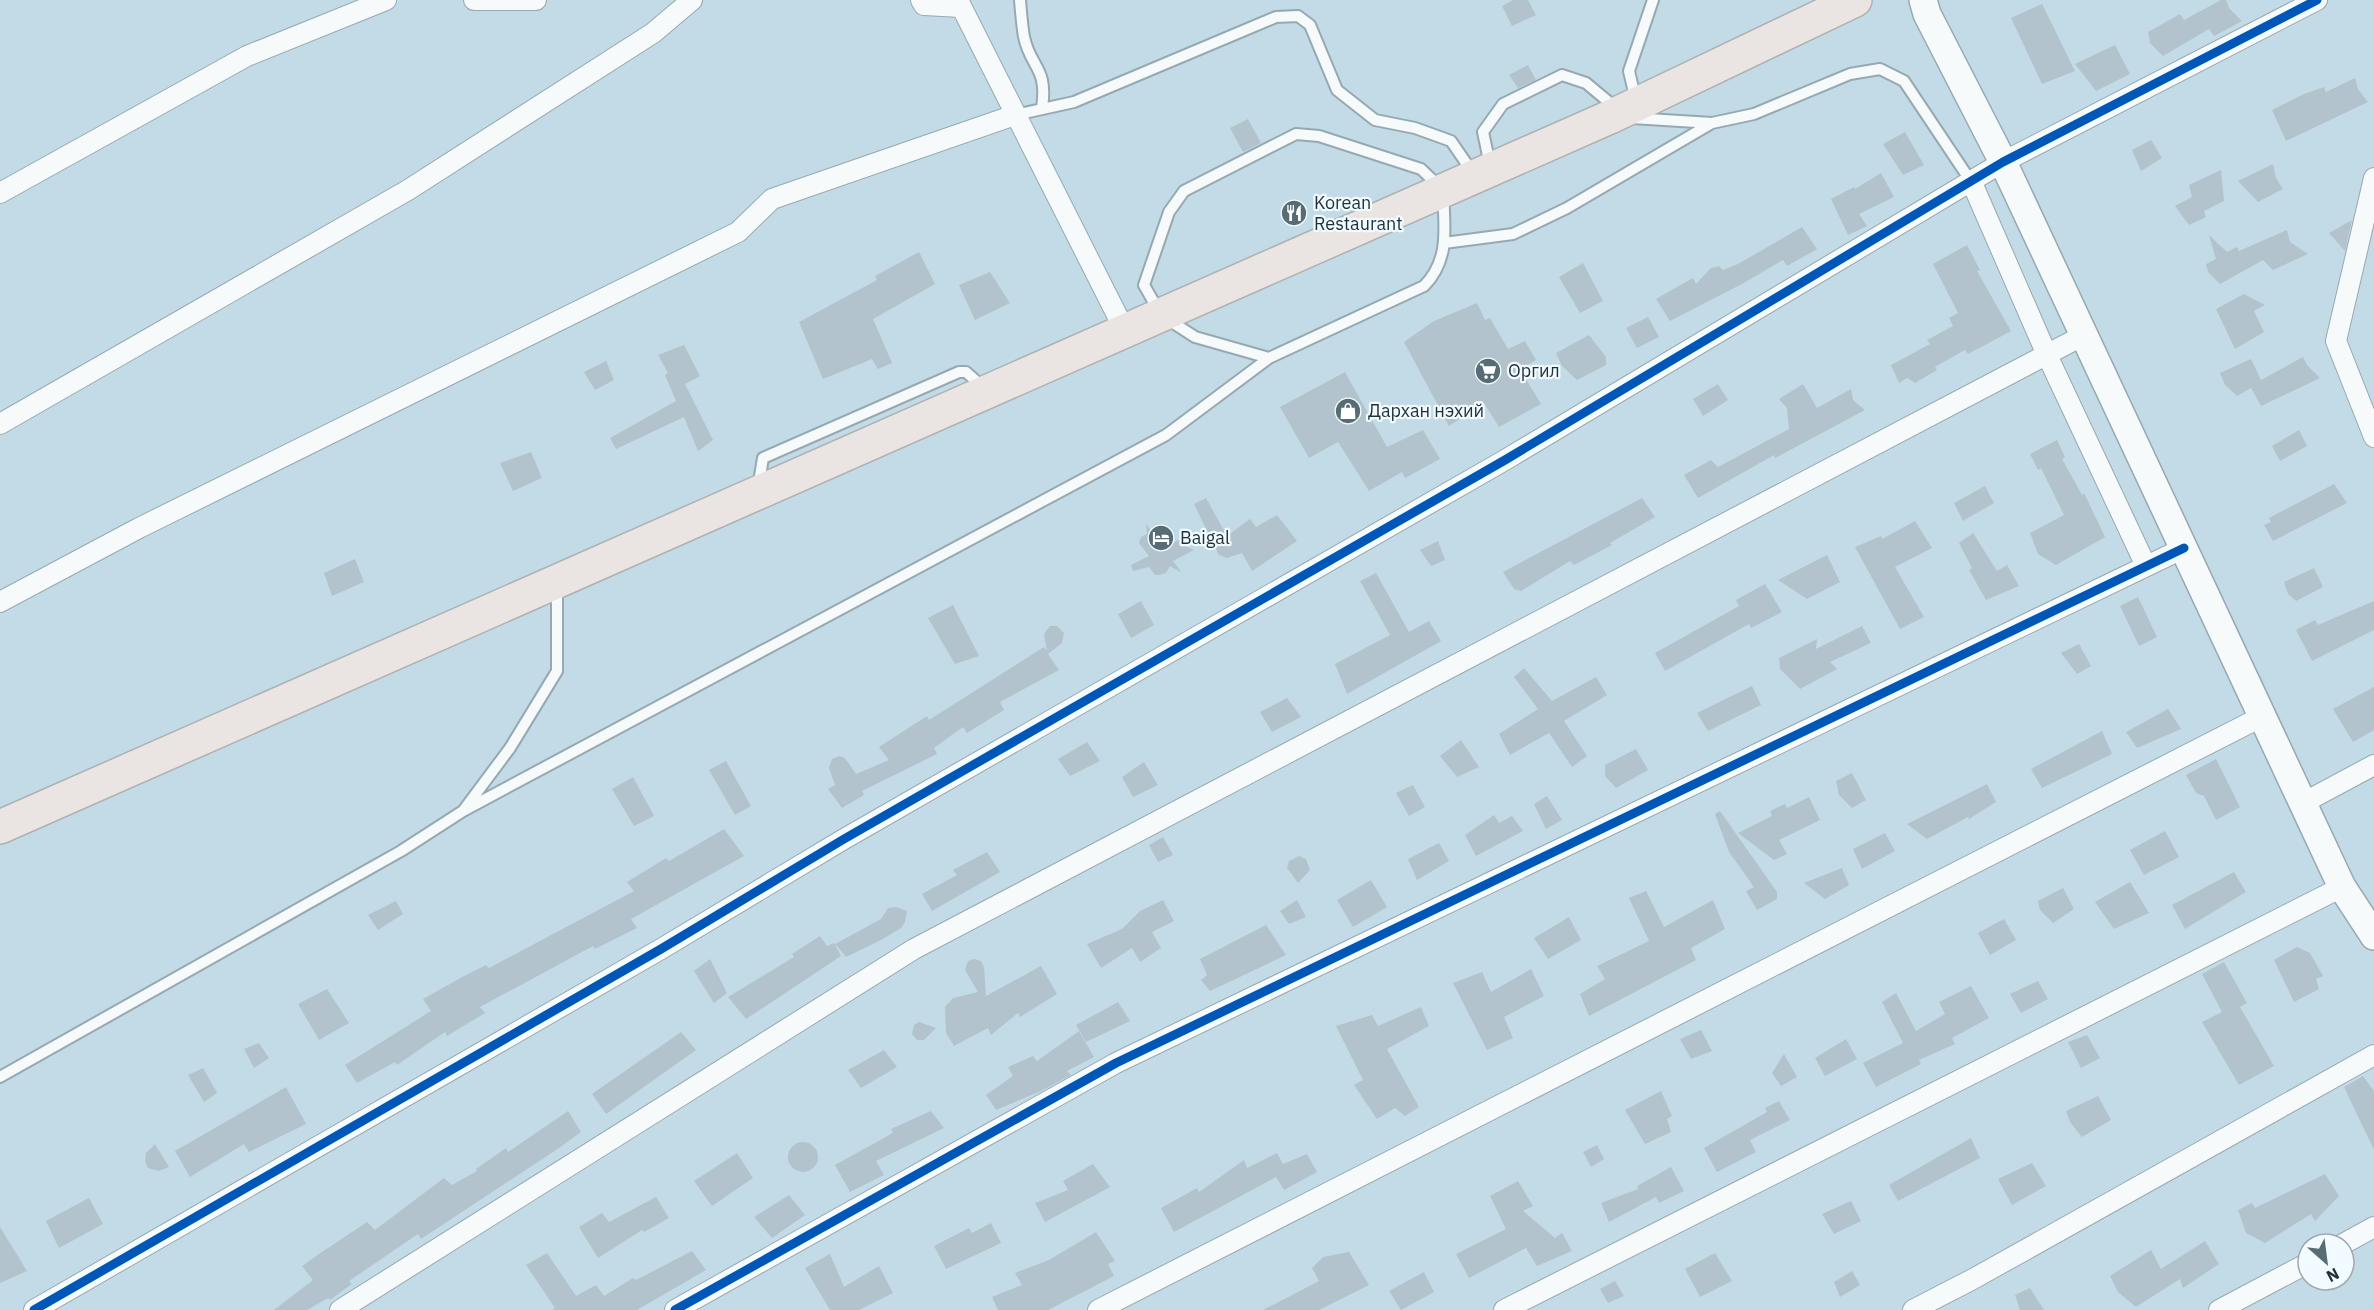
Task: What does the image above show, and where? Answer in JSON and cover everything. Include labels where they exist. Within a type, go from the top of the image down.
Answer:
[{"type":"highway","points":[[0,827],[757,494],[900,414],[989,391],[1623,111],[1855,0]]},
{"type":"street","points":[[0,193],[247,56],[386,0]]},
{"type":"street","points":[[474,0],[537,0]]},
{"type":"street","points":[[0,424],[408,190],[653,33],[692,0]]},
{"type":"street","points":[[921,0],[924,5],[960,3],[1125,331]]},
{"type":"street","points":[[1923,0],[1927,14],[2003,162],[2342,887],[2374,936]]},
{"type":"street","points":[[34,1310],[661,950],[844,839],[1505,460],[1972,183],[2003,162],[2318,0]]},
{"type":"street","points":[[0,602],[139,528],[738,232],[772,199],[1015,115]]},
{"type":"street","points":[[2374,178],[2336,341],[2374,437]]},
{"type":"street","points":[[1972,183],[2047,354],[2146,566]]},
{"type":"street","points":[[340,1310],[914,949],[2084,335]]},
{"type":"street","points":[[675,1310],[1116,1063],[2184,548]]},
{"type":"street","points":[[1098,1310],[2263,716]]},
{"type":"street","points":[[2303,803],[2374,765]]},
{"type":"street","points":[[1504,1310],[2342,887]]},
{"type":"street","points":[[1913,1310],[1973,1279],[2374,1055]]},
{"type":"street","points":[[2356,1237],[2374,1227]]},
{"type":"street","points":[[2219,1310],[2296,1269]]},
{"type":"lane","points":[[1020,0],[1024,39],[1043,76],[1045,91],[1042,108]]},
{"type":"lane","points":[[1623,111],[1629,71],[1653,0]]},
{"type":"lane","points":[[1015,115],[1074,102],[1275,17],[1298,16],[1310,25],[1337,90],[1375,120],[1415,128],[1451,141],[1483,173]]},
{"type":"lane","points":[[1444,243],[1512,234],[1567,208],[1712,123],[1754,114],[1850,74],[1880,69],[1904,81],[1972,183]]},
{"type":"lane","points":[[1483,173],[1483,132],[1503,104],[1562,75],[1586,83],[1623,111],[1712,123]]},
{"type":"lane","points":[[0,1077],[401,851],[463,812],[1166,435],[1269,358],[1424,286],[1437,273],[1444,243],[1443,190],[1421,169],[1319,136],[1296,134],[1184,191],[1169,212],[1144,285],[1161,315],[1195,337],[1269,358]]},
{"type":"lane","points":[[463,812],[510,748],[557,671],[556,584]]},
{"type":"building","points":[[1513,0],[1528,0],[1536,15],[1512,26],[1502,6]]},
{"type":"building","points":[[2221,0],[2226,0],[2229,8],[2242,21],[2214,36],[2209,29],[2163,56],[2150,43],[2148,32],[2180,14],[2184,20]]},
{"type":"building","points":[[2042,4],[2075,71],[2042,84],[2011,18]]},
{"type":"building","points":[[2115,45],[2130,74],[2096,91],[2075,64]]},
{"type":"building","points":[[1528,65],[1536,80],[1518,88],[1509,75]]},
{"type":"building","points":[[2355,78],[2358,89],[2368,102],[2286,141],[2272,110],[2304,94],[2324,87],[2326,92]]},
{"type":"building","points":[[1248,119],[1261,143],[1243,152],[1230,128]]},
{"type":"building","points":[[1905,132],[1924,165],[1903,175],[1883,144]]},
{"type":"building","points":[[2151,140],[2162,158],[2141,171],[2132,150]]},
{"type":"building","points":[[2273,164],[2276,178],[2283,189],[2258,202],[2238,181]]},
{"type":"building","points":[[2221,170],[2224,201],[2204,211],[2206,217],[2189,225],[2175,206],[2192,197],[2189,185]]},
{"type":"building","points":[[1881,173],[1894,197],[1859,214],[1867,226],[1848,235],[1831,199],[1854,187],[1855,189]]},
{"type":"building","points":[[2352,220],[2345,251],[2329,233]]},
{"type":"building","points":[[1802,227],[1817,249],[1787,266],[1783,260],[1670,321],[1656,299],[1693,278],[1696,284],[1711,268],[1719,266],[1723,270],[1738,264]]},
{"type":"building","points":[[2287,230],[2290,242],[2308,254],[2273,270],[2263,260],[2220,284],[2208,272],[2206,264],[2216,259],[2209,235],[2227,252],[2237,247],[2239,251]]},
{"type":"building","points":[[1967,245],[1980,270],[1977,271],[2011,331],[1968,354],[1965,350],[1935,367],[1937,370],[1915,383],[1907,378],[1899,383],[1891,365],[1930,344],[1927,340],[1953,326],[1949,318],[1958,313],[1933,264]]},
{"type":"building","points":[[919,252],[935,284],[873,319],[892,363],[878,369],[872,359],[823,379],[799,322],[877,280],[875,276]]},
{"type":"building","points":[[1583,263],[1603,301],[1580,313],[1559,277]]},
{"type":"building","points":[[990,272],[1010,303],[975,320],[959,285]]},
{"type":"building","points":[[2244,294],[2265,305],[2254,311],[2264,332],[2235,349],[2216,309]]},
{"type":"building","points":[[1477,303],[1485,320],[1490,318],[1508,349],[1525,341],[1536,360],[1520,369],[1541,404],[1499,427],[1484,403],[1449,426],[1404,342],[1434,321]]},
{"type":"building","points":[[1648,317],[1659,337],[1637,348],[1626,328]]},
{"type":"building","points":[[1589,335],[1606,357],[1606,365],[1577,380],[1562,366],[1556,353]]},
{"type":"building","points":[[684,345],[700,376],[685,384],[713,440],[698,451],[684,417],[616,449],[610,438],[676,401],[665,375],[668,373],[658,355]]},
{"type":"building","points":[[2303,357],[2307,365],[2320,378],[2261,406],[2251,388],[2237,396],[2225,385],[2220,373],[2251,359],[2261,380]]},
{"type":"building","points":[[606,361],[614,380],[595,390],[584,372]]},
{"type":"building","points":[[1345,372],[1387,447],[1423,430],[1440,459],[1405,478],[1402,472],[1369,491],[1338,442],[1309,458],[1280,407]]},
{"type":"building","points":[[1718,384],[1728,400],[1703,416],[1693,399]]},
{"type":"building","points":[[1803,384],[1817,408],[1851,389],[1853,400],[1865,410],[1775,458],[1774,455],[1698,498],[1684,475],[1711,460],[1718,467],[1789,429],[1787,408],[1779,399]]},
{"type":"building","points":[[2299,430],[2307,446],[2280,461],[2272,446]]},
{"type":"building","points":[[2057,440],[2065,457],[2062,459],[2082,495],[2084,493],[2105,537],[2056,565],[2038,554],[2030,533],[2064,515],[2041,468],[2038,470],[2030,454]]},
{"type":"building","points":[[531,452],[542,478],[513,491],[500,463]]},
{"type":"building","points":[[2334,484],[2347,503],[2273,541],[2264,525],[2271,522],[2269,518]]},
{"type":"building","points":[[1985,486],[1994,503],[1963,521],[1954,503]]},
{"type":"building","points":[[1206,498],[1227,536],[1250,519],[1256,527],[1277,515],[1297,541],[1252,571],[1242,553],[1227,558],[1219,555],[1194,504]]},
{"type":"building","points":[[1642,498],[1655,517],[1610,543],[1612,545],[1574,565],[1570,561],[1521,591],[1514,589],[1503,572]]},
{"type":"building","points":[[1915,521],[1932,548],[1895,567],[1924,617],[1900,629],[1855,547],[1881,536],[1882,539]]},
{"type":"building","points":[[1146,524],[1164,548],[1180,539],[1179,543],[1194,550],[1173,561],[1182,573],[1170,566],[1166,573],[1159,575],[1155,575],[1149,567],[1133,571],[1131,565],[1149,556],[1139,543],[1141,537],[1147,534]]},
{"type":"building","points":[[1973,533],[1997,571],[2007,565],[2019,586],[1986,600],[1969,570],[1972,568],[1959,543]]},
{"type":"building","points":[[1438,541],[1445,560],[1431,566],[1420,550]]},
{"type":"building","points":[[1827,555],[1840,582],[1807,599],[1778,580]]},
{"type":"building","points":[[355,559],[364,582],[332,596],[324,573]]},
{"type":"building","points":[[2314,568],[2323,587],[2296,601],[2288,594],[2284,582]]},
{"type":"building","points":[[1376,573],[1409,632],[1429,621],[1441,641],[1347,694],[1335,664],[1390,635],[1360,581]]},
{"type":"building","points":[[1765,584],[1782,612],[1751,628],[1749,624],[1665,671],[1655,653],[1739,606],[1736,600]]},
{"type":"building","points":[[2138,597],[2157,637],[2139,646],[2120,606]]},
{"type":"building","points":[[1141,601],[1154,625],[1131,638],[1118,614]]},
{"type":"building","points":[[2374,601],[2374,630],[2312,661],[2296,630],[2315,620],[2318,625]]},
{"type":"building","points":[[953,605],[979,656],[955,664],[928,618]]},
{"type":"building","points":[[1050,626],[1057,626],[1064,633],[1062,643],[1048,654],[1059,670],[1000,702],[1004,710],[967,733],[963,727],[934,748],[937,754],[862,791],[864,795],[842,808],[828,789],[835,785],[829,768],[832,759],[839,756],[845,758],[856,774],[889,760],[879,747],[927,716],[929,720],[1044,647],[1047,651],[1044,634]]},
{"type":"building","points":[[1862,626],[1871,643],[1830,662],[1837,669],[1800,689],[1780,669],[1779,658],[1817,639],[1816,649]]},
{"type":"building","points":[[2079,644],[2091,666],[2077,674],[2061,653]]},
{"type":"building","points":[[1524,668],[1552,701],[1596,677],[1607,695],[1564,721],[1587,756],[1572,767],[1549,733],[1510,755],[1499,734],[1538,709],[1514,677]]},
{"type":"building","points":[[1752,686],[1761,705],[1708,731],[1697,713]]},
{"type":"building","points":[[2374,687],[2374,730],[2353,742],[2333,709]]},
{"type":"building","points":[[1287,698],[1301,717],[1272,732],[1260,712]]},
{"type":"building","points":[[2168,709],[2181,729],[2137,748],[2126,732]]},
{"type":"building","points":[[2102,731],[2112,754],[2042,788],[2031,769]]},
{"type":"building","points":[[1461,740],[1479,767],[1457,777],[1440,756]]},
{"type":"building","points":[[1087,742],[1100,761],[1070,776],[1058,759]]},
{"type":"building","points":[[1636,749],[1648,770],[1616,788],[1605,776],[1605,765]]},
{"type":"building","points":[[2216,759],[2240,807],[2216,820],[2204,796],[2196,793],[2186,775]]},
{"type":"building","points":[[726,761],[751,806],[735,815],[709,770]]},
{"type":"building","points":[[1144,762],[1158,785],[1133,797],[1122,777]]},
{"type":"building","points":[[1852,773],[1866,800],[1852,808],[1839,795],[1836,781]]},
{"type":"building","points":[[633,777],[654,816],[634,826],[612,789]]},
{"type":"building","points":[[1987,784],[1996,802],[1969,819],[1968,817],[1927,839],[1907,824]]},
{"type":"building","points":[[1413,785],[1425,807],[1409,816],[1396,793]]},
{"type":"building","points":[[1547,796],[1562,820],[1546,829],[1534,804]]},
{"type":"building","points":[[1809,797],[1820,820],[1779,840],[1787,854],[1774,860],[1738,833],[1772,816],[1770,811],[1785,804],[1787,808]]},
{"type":"building","points":[[1720,811],[1777,892],[1777,899],[1757,910],[1746,891],[1754,887],[1729,852],[1715,814]]},
{"type":"building","points":[[1494,815],[1499,823],[1512,816],[1523,831],[1476,856],[1465,835]]},
{"type":"building","points":[[724,829],[744,856],[631,919],[637,928],[595,949],[593,946],[480,1007],[485,1013],[447,1036],[445,1032],[397,1065],[395,1062],[357,1083],[345,1065],[431,1011],[423,999],[486,965],[489,968],[634,891],[627,882],[666,858],[669,861]]},
{"type":"building","points":[[2165,831],[2179,857],[2144,875],[2130,850]]},
{"type":"building","points":[[1885,833],[1895,851],[1862,869],[1853,849]]},
{"type":"building","points":[[1163,837],[1173,855],[1158,862],[1149,845]]},
{"type":"building","points":[[1439,843],[1449,861],[1417,880],[1408,859]]},
{"type":"building","points":[[987,852],[1000,872],[932,911],[922,894],[957,875],[953,870]]},
{"type":"building","points":[[1299,856],[1306,859],[1310,870],[1298,883],[1287,868],[1289,861]]},
{"type":"building","points":[[1842,868],[1849,885],[1825,899],[1804,883]]},
{"type":"building","points":[[2234,872],[2246,892],[2185,929],[2172,905]]},
{"type":"building","points":[[1371,880],[1387,907],[1353,927],[1337,900]]},
{"type":"building","points":[[2130,882],[2149,913],[2114,929],[2095,902]]},
{"type":"building","points":[[2063,888],[2074,909],[2053,923],[2040,910],[2038,901]]},
{"type":"building","points":[[1646,891],[1664,927],[1713,900],[1725,929],[1691,948],[1696,960],[1589,1016],[1580,994],[1605,979],[1597,966],[1649,941],[1629,898]]},
{"type":"building","points":[[1163,900],[1174,921],[1152,932],[1161,948],[1140,962],[1132,948],[1101,968],[1087,944],[1122,929],[1140,911]]},
{"type":"building","points":[[1297,900],[1306,917],[1289,924],[1280,911]]},
{"type":"building","points":[[396,901],[403,914],[378,930],[368,915]]},
{"type":"building","points":[[896,907],[907,911],[905,922],[901,928],[883,939],[846,957],[835,944],[881,919],[888,908]]},
{"type":"building","points":[[1569,917],[1581,940],[1548,959],[1534,938]]},
{"type":"building","points":[[2004,919],[2016,940],[1990,955],[1978,933]]},
{"type":"building","points":[[1266,925],[1286,955],[1210,991],[1201,980],[1207,975],[1200,959]]},
{"type":"building","points":[[820,936],[827,946],[834,943],[841,956],[746,1019],[728,997],[794,957],[792,954]]},
{"type":"building","points":[[2297,947],[2310,953],[2323,976],[2316,979],[2319,989],[2294,1002],[2274,960]]},
{"type":"building","points":[[710,959],[727,993],[714,1003],[694,971]]},
{"type":"building","points":[[974,959],[981,961],[984,967],[986,996],[1041,966],[1057,994],[1020,1017],[1018,1013],[991,1035],[988,1028],[954,1046],[946,1033],[945,1007],[953,998],[978,992],[965,970],[968,961]]},
{"type":"building","points":[[2224,962],[2247,1003],[2240,1007],[2274,1066],[2239,1085],[2202,1022],[2222,1012],[2202,974]]},
{"type":"building","points":[[1531,969],[1544,996],[1504,1017],[1513,1038],[1487,1050],[1453,983],[1482,972],[1491,992]]},
{"type":"building","points":[[2038,981],[2048,999],[2021,1013],[2010,994]]},
{"type":"building","points":[[1971,986],[1989,1018],[1952,1038],[1955,1044],[1919,1060],[1921,1064],[1876,1087],[1863,1063],[1903,1043],[1882,1002],[1896,993],[1916,1031],[1945,1014],[1939,1002]]},
{"type":"building","points":[[327,989],[349,1023],[319,1040],[298,1004]]},
{"type":"building","points":[[1118,1002],[1130,1021],[1086,1042],[1076,1025]]},
{"type":"building","points":[[1421,1007],[1429,1026],[1387,1049],[1419,1107],[1405,1116],[1395,1108],[1377,1119],[1354,1085],[1363,1080],[1336,1026],[1372,1015],[1378,1026]]},
{"type":"building","points":[[919,1022],[936,1028],[924,1040],[917,1040],[912,1034],[914,1025]]},
{"type":"building","points":[[1701,1030],[1712,1051],[1691,1059],[1680,1039]]},
{"type":"building","points":[[1079,1031],[1094,1057],[1067,1071],[1071,1075],[1041,1091],[996,1110],[986,1095],[1013,1076],[1008,1067],[1033,1056],[1037,1061]]},
{"type":"building","points":[[681,1032],[696,1050],[606,1114],[592,1094]]},
{"type":"building","points":[[2087,1035],[2100,1058],[2081,1068],[2068,1042]]},
{"type":"building","points":[[1846,1039],[1857,1059],[1825,1076],[1815,1058]]},
{"type":"building","points":[[259,1043],[269,1058],[254,1068],[244,1049]]},
{"type":"building","points":[[884,1050],[897,1067],[861,1088],[848,1070]]},
{"type":"building","points":[[1784,1054],[1797,1077],[1781,1086],[1772,1073]]},
{"type":"building","points":[[203,1068],[217,1093],[204,1102],[188,1075]]},
{"type":"building","points":[[2363,1076],[2374,1091],[2374,1150],[2344,1087]]},
{"type":"building","points":[[286,1087],[306,1124],[249,1152],[244,1144],[190,1177],[175,1151]]},
{"type":"building","points":[[1661,1091],[1672,1116],[1667,1119],[1671,1132],[1645,1144],[1625,1110]]},
{"type":"building","points":[[2098,1096],[2111,1120],[2082,1137],[2070,1122],[2066,1111]]},
{"type":"building","points":[[1779,1101],[1790,1120],[1750,1140],[1756,1152],[1717,1172],[1704,1148],[1767,1112],[1765,1108]]},
{"type":"building","points":[[568,1111],[581,1132],[559,1148],[421,1239],[418,1234],[349,1281],[352,1284],[330,1300],[328,1298],[307,1310],[274,1310],[313,1280],[302,1266],[322,1252],[367,1222],[375,1230],[444,1178],[452,1185],[477,1171],[476,1169],[506,1148],[508,1152]]},
{"type":"building","points":[[931,1111],[944,1128],[876,1161],[884,1175],[850,1192],[835,1165],[893,1133],[891,1129]]},
{"type":"building","points":[[1971,1138],[1980,1158],[1898,1201],[1889,1185]]},
{"type":"building","points":[[803,1142],[814,1146],[818,1157],[814,1168],[803,1172],[792,1168],[788,1157],[792,1146]]},
{"type":"building","points":[[155,1144],[169,1167],[159,1171],[148,1168],[145,1161],[146,1153]]},
{"type":"building","points":[[1597,1145],[1604,1159],[1591,1167],[1583,1152]]},
{"type":"building","points":[[737,1153],[753,1178],[712,1206],[694,1181]]},
{"type":"building","points":[[1277,1153],[1283,1164],[1307,1154],[1317,1172],[1284,1190],[1276,1177],[1174,1232],[1161,1208],[1197,1188],[1199,1192],[1244,1160],[1247,1168]]},
{"type":"building","points":[[2032,1163],[2046,1186],[2012,1205],[1998,1179]]},
{"type":"building","points":[[1093,1164],[1110,1187],[1045,1222],[1035,1203],[1068,1190],[1063,1181]]},
{"type":"building","points":[[1671,1167],[1684,1191],[1659,1203],[1656,1197],[1609,1222],[1601,1203],[1638,1189],[1637,1186]]},
{"type":"building","points":[[2325,1174],[2339,1196],[2315,1221],[2311,1214],[2265,1243],[2246,1233],[2238,1210],[2252,1203],[2255,1208]]},
{"type":"building","points":[[1518,1181],[1533,1206],[1523,1211],[1555,1238],[1562,1233],[1572,1251],[1537,1266],[1526,1248],[1469,1278],[1456,1254],[1506,1229],[1490,1196]]},
{"type":"building","points":[[789,1195],[805,1215],[772,1238],[754,1217]]},
{"type":"building","points":[[656,1197],[669,1218],[644,1232],[642,1230],[598,1258],[579,1227],[602,1213],[609,1222]]},
{"type":"building","points":[[89,1198],[103,1224],[59,1248],[46,1221]]},
{"type":"building","points":[[1851,1201],[1861,1221],[1834,1234],[1822,1214]]},
{"type":"building","points":[[991,1223],[1001,1243],[946,1269],[934,1246],[969,1228],[972,1233]]},
{"type":"building","points":[[0,1227],[27,1271],[0,1283]]},
{"type":"building","points":[[1096,1232],[1115,1261],[1108,1264],[1114,1276],[1048,1310],[998,1310],[992,1297],[1022,1285],[1015,1273],[1049,1260]]},
{"type":"building","points":[[2205,1241],[2219,1264],[2183,1288],[2180,1279],[2136,1307],[2118,1292],[2110,1276],[2151,1250],[2161,1269]]},
{"type":"building","points":[[692,1251],[706,1270],[637,1310],[552,1310],[555,1308],[526,1265],[547,1253],[576,1296],[596,1285],[604,1296],[633,1278],[636,1280]]},
{"type":"building","points":[[1349,1252],[1369,1285],[1319,1310],[1263,1310],[1319,1281],[1312,1268],[1323,1257]]},
{"type":"building","points":[[1715,1253],[1732,1281],[1700,1297],[1685,1269]]},
{"type":"building","points":[[830,1254],[844,1287],[879,1266],[893,1293],[859,1310],[830,1310],[805,1268]]},
{"type":"building","points":[[1852,1271],[1860,1285],[1840,1297],[1834,1282]]},
{"type":"building","points":[[1424,1272],[1434,1292],[1401,1310],[1389,1291]]},
{"type":"building","points":[[1615,1281],[1624,1296],[1608,1303],[1600,1289]]},
{"type":"building","points":[[2030,1288],[2044,1310],[2020,1310],[2015,1295]]},
{"type":"cycle path","points":[[34,1310],[661,949],[844,839],[1505,460],[2003,162],[2317,0]]},
{"type":"cycle path","points":[[675,1310],[1116,1063],[2184,548]]},
{"type":"place","name":"Korean Restaurant","points":[[1294,213]]},
{"type":"place","name":"Оргил","points":[[1488,371]]},
{"type":"place","name":"Дархан нэхий","points":[[1348,411]]},
{"type":"place","name":"Baigal","points":[[1161,538]]}]
